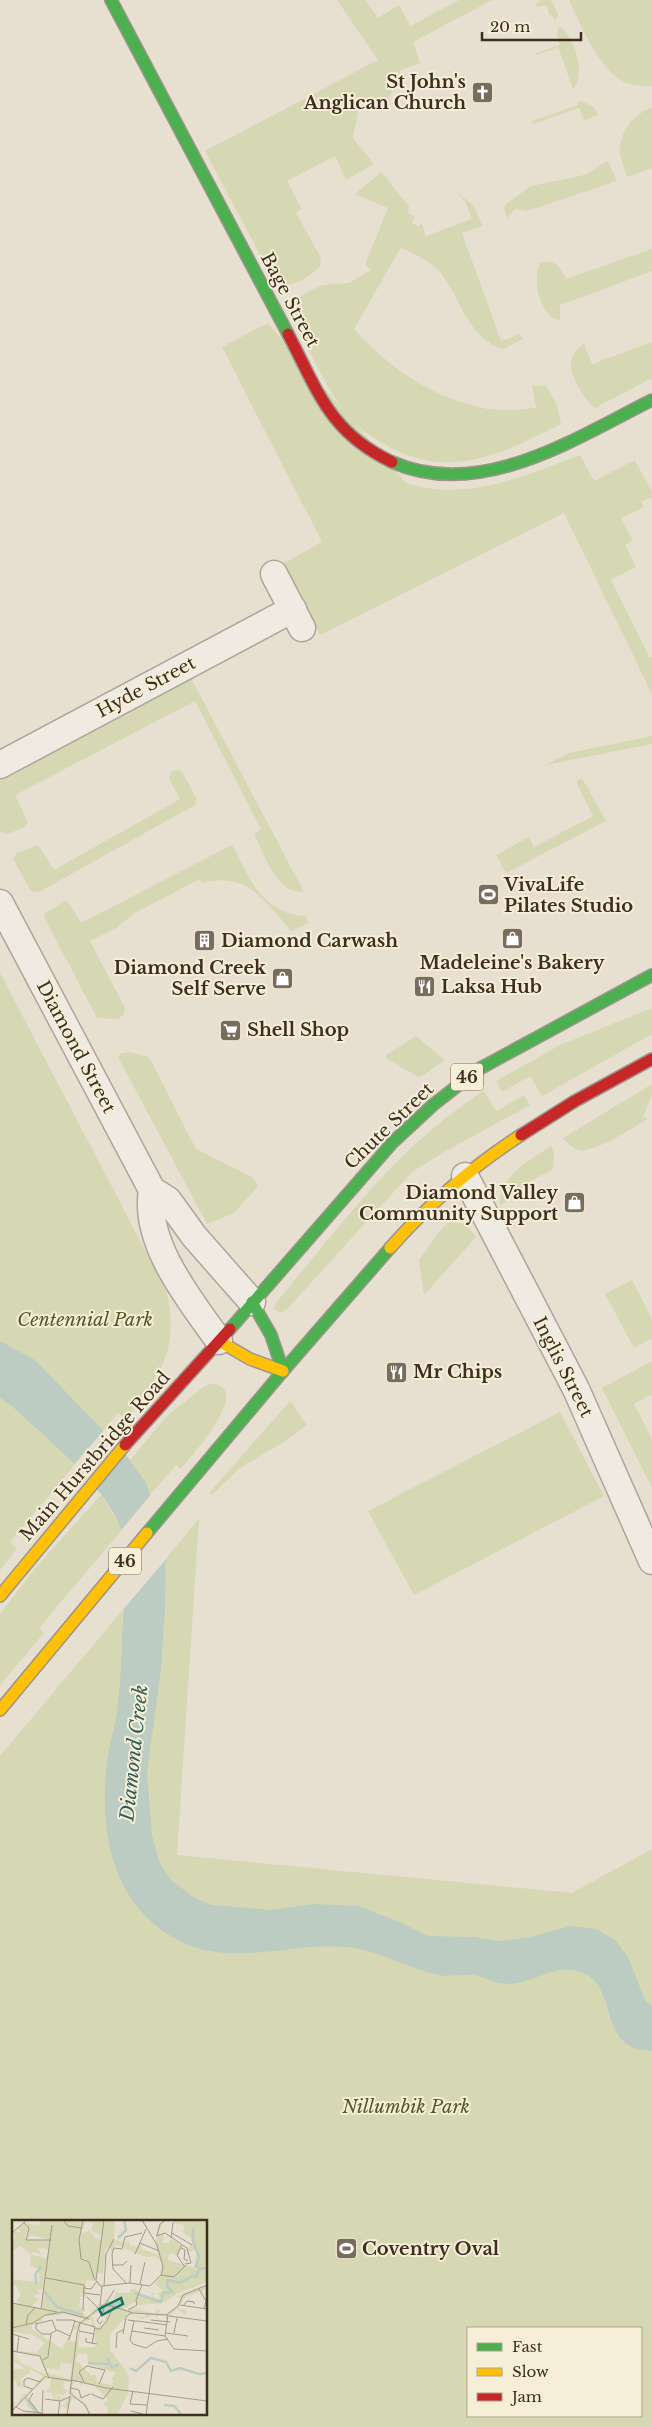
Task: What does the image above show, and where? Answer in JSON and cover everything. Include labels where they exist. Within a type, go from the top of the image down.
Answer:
[{"type":"main road","name":"Bage Street","points":[[111,0],[335,421],[356,441],[376,454],[411,470],[434,475],[462,475],[492,470],[538,455],[652,400]]},
{"type":"main road","name":"Chute Street","points":[[219,1341],[393,1142],[464,1079],[590,1007],[652,975]]},
{"type":"main road","name":"46","points":[[0,1710],[283,1371],[411,1224],[465,1176],[546,1119],[652,1059]]},
{"type":"main road","points":[[219,1341],[240,1356],[260,1365],[283,1371],[276,1345],[267,1323],[252,1302]]},
{"type":"main road","name":"Main Hurstbridge Road","points":[[0,1596],[138,1429],[219,1341]]},
{"type":"street","name":"Hyde Street","points":[[0,765],[298,618],[274,574]]},
{"type":"street","name":"Diamond Street","points":[[0,903],[152,1190],[168,1200],[194,1236],[252,1302]]},
{"type":"street","name":"Inglis Street","points":[[465,1176],[576,1389],[628,1502],[652,1561]]},
{"type":"street","points":[[152,1190],[150,1216],[166,1259],[190,1300],[219,1341]]},
{"type":"green space","points":[[337,0],[365,0],[378,18],[399,5],[410,26],[459,0],[492,0],[413,42],[420,63],[401,70],[385,107],[360,102],[353,138],[374,164],[346,180],[335,156],[287,181],[302,209],[296,213],[320,256],[321,265],[301,280],[277,287],[205,151],[378,60]]},
{"type":"green space","points":[[541,0],[551,0],[558,14],[557,19],[554,20],[552,15],[550,16],[546,5],[537,7],[536,4]]},
{"type":"green space","points":[[569,0],[652,0],[652,86],[629,84],[622,81],[605,66],[591,44]]},
{"type":"green space","points":[[561,27],[574,47],[579,66],[577,83],[573,89],[558,47],[537,55],[536,53],[560,45],[556,33],[558,32],[557,28]]},
{"type":"green space","points":[[582,101],[595,108],[598,115],[584,120],[579,108],[533,124],[532,121],[578,105],[577,102]]},
{"type":"green space","points":[[652,108],[652,168],[627,177],[620,153],[622,136],[634,118],[645,110]]},
{"type":"green space","points":[[608,161],[617,181],[527,211],[515,209],[507,218],[504,208],[506,204],[531,186],[584,175]]},
{"type":"green space","points":[[381,172],[409,206],[408,213],[415,216],[412,223],[418,226],[422,224],[426,236],[472,219],[465,201],[456,192],[473,205],[483,226],[462,233],[501,341],[520,334],[523,339],[503,349],[490,343],[471,325],[451,288],[435,267],[401,247],[354,329],[384,358],[418,383],[437,393],[477,407],[497,410],[536,408],[532,385],[546,386],[557,405],[561,424],[495,454],[473,460],[429,461],[406,455],[382,443],[355,424],[342,409],[320,372],[287,308],[291,302],[309,291],[323,285],[349,283],[371,270],[365,264],[388,208],[355,194]]},
{"type":"green space","points":[[652,249],[652,271],[560,305],[560,320],[553,318],[547,313],[537,287],[538,269],[541,263],[553,263],[562,271],[566,279]]},
{"type":"green space","points":[[268,323],[406,483],[451,490],[473,488],[516,479],[580,455],[594,481],[635,460],[652,492],[652,497],[641,502],[644,507],[621,518],[633,541],[625,545],[636,567],[611,580],[650,658],[652,657],[652,694],[564,513],[320,635],[282,564],[322,542],[222,347]]},
{"type":"green space","points":[[652,342],[652,378],[595,408],[578,386],[572,372],[571,360],[578,349],[584,344],[592,364]]},
{"type":"green space","points":[[191,678],[304,892],[294,891],[286,887],[272,871],[254,834],[261,829],[195,701],[15,795],[28,822],[24,827],[8,834],[0,831],[0,780]]},
{"type":"green space","points":[[652,736],[652,744],[546,765],[569,753]]},
{"type":"green space","points":[[176,770],[182,772],[197,799],[195,805],[39,892],[31,891],[13,859],[17,853],[38,845],[54,870],[180,799],[169,779],[171,772]]},
{"type":"green space","points":[[582,778],[606,821],[506,873],[496,855],[529,837],[534,847],[593,816],[577,784],[577,781]]},
{"type":"green space","points":[[232,845],[259,892],[278,909],[290,914],[305,916],[309,923],[291,931],[254,891],[232,881],[218,880],[202,883],[200,879],[135,913],[116,928],[90,941],[125,1008],[124,1013],[118,1019],[97,1018],[44,917],[45,913],[65,901],[70,905],[81,923]]},
{"type":"green space","name":"Centennial Park","points":[[0,973],[167,1292],[171,1330],[169,1346],[158,1373],[127,1420],[118,1413],[10,1542],[17,1549],[0,1570]]},
{"type":"green space","points":[[652,1008],[652,1034],[542,1096],[530,1076],[502,1092],[496,1081],[560,1045]]},
{"type":"green space","points":[[416,1036],[445,1060],[418,1077],[386,1058],[386,1055]]},
{"type":"green space","points":[[129,1052],[149,1057],[196,1149],[252,1177],[258,1186],[234,1213],[207,1224],[118,1057],[121,1053]]},
{"type":"green space","points":[[652,1084],[652,1094],[643,1117],[648,1119],[614,1139],[594,1148],[579,1150],[563,1138]]},
{"type":"green space","points":[[484,1091],[496,1111],[524,1095],[530,1105],[412,1172],[287,1309],[281,1313],[273,1309],[278,1300],[349,1215],[399,1160],[425,1135]]},
{"type":"green space","points":[[551,1146],[554,1152],[553,1169],[523,1185],[518,1194],[500,1206],[504,1186],[510,1177],[525,1163]]},
{"type":"green space","points":[[450,1222],[466,1224],[476,1237],[424,1295],[419,1260],[443,1227]]},
{"type":"green space","points":[[632,1280],[652,1319],[652,1338],[634,1348],[605,1294]]},
{"type":"green space","points":[[652,1361],[652,1394],[634,1404],[652,1439],[652,1488],[602,1388]]},
{"type":"green space","points":[[211,1384],[223,1387],[226,1396],[223,1408],[216,1422],[181,1469],[176,1465],[151,1494],[130,1460],[169,1414],[205,1386]]},
{"type":"green space","points":[[290,1401],[307,1425],[287,1440],[240,1468],[212,1495],[209,1493]]},
{"type":"green space","points":[[560,1412],[604,1496],[414,1595],[368,1511]]},
{"type":"green space","points":[[101,1495],[119,1524],[121,1531],[39,1628],[44,1633],[0,1685],[0,1614],[37,1566]]},
{"type":"green space","name":"Nillumbik Park","points":[[199,1519],[177,1855],[572,1893],[652,1849],[652,2427],[0,2427],[0,1756]]},
{"type":"water","name":"Diamond Creek","points":[[0,1341],[35,1360],[124,1452],[146,1483],[166,1536],[165,1608],[161,1669],[147,1773],[152,1835],[160,1864],[171,1880],[195,1898],[212,1905],[271,1910],[315,1904],[358,1906],[397,1921],[428,1936],[473,1937],[500,1941],[526,1938],[571,1926],[596,1929],[615,1940],[628,1957],[645,2000],[652,2006],[652,2051],[632,2047],[620,2038],[614,2028],[602,1992],[595,1982],[585,1974],[571,1970],[553,1971],[519,1983],[510,1984],[473,1975],[439,1975],[369,1951],[347,1947],[307,1947],[247,1953],[208,1951],[189,1945],[164,1931],[143,1914],[128,1893],[116,1869],[109,1844],[105,1817],[107,1762],[119,1699],[121,1673],[125,1600],[125,1554],[122,1532],[111,1508],[72,1461],[12,1406],[0,1398]]},
{"type":"pier","points":[[105,1429],[125,1450],[92,1487],[72,1467]]},
{"type":"pier","points":[[153,1492],[163,1511],[168,1536],[168,1557],[121,1612],[124,1583],[119,1533]]},
{"type":"traffic: fast","points":[[111,0],[288,334]]},
{"type":"traffic: fast","points":[[392,462],[425,472],[459,474],[492,470],[526,460],[559,447],[652,400]]},
{"type":"traffic: fast","points":[[230,1329],[393,1142],[433,1105],[479,1069],[652,975]]},
{"type":"traffic: fast","points":[[147,1533],[283,1371],[390,1248]]},
{"type":"traffic: fast","points":[[252,1302],[271,1335],[283,1371]]},
{"type":"traffic: slow","points":[[390,1248],[452,1187],[521,1135]]},
{"type":"traffic: slow","points":[[219,1341],[250,1359],[283,1371]]},
{"type":"traffic: slow","points":[[0,1596],[125,1445]]},
{"type":"traffic: slow","points":[[0,1710],[147,1533]]},
{"type":"traffic: jam","points":[[288,334],[317,392],[339,423],[353,437],[392,462]]},
{"type":"traffic: jam","points":[[521,1135],[575,1101],[652,1059]]},
{"type":"traffic: jam","points":[[125,1445],[230,1329]]},
{"type":"place","name":"St John's Anglican Church","points":[[482,92]]},
{"type":"place","name":"VivaLife Pilates Studio","points":[[488,895]]},
{"type":"place","name":"Madeleine's Bakery","points":[[512,938]]},
{"type":"place","name":"Diamond Carwash","points":[[205,941]]},
{"type":"place","name":"Diamond Creek Self Serve","points":[[282,978]]},
{"type":"place","name":"Laksa Hub","points":[[425,987]]},
{"type":"place","name":"Shell Shop","points":[[231,1030]]},
{"type":"place","name":"Diamond Valley Community Support","points":[[574,1203]]},
{"type":"place","name":"Mr Chips","points":[[397,1372]]},
{"type":"place","name":"Coventry Oval","points":[[346,2249]]}]
